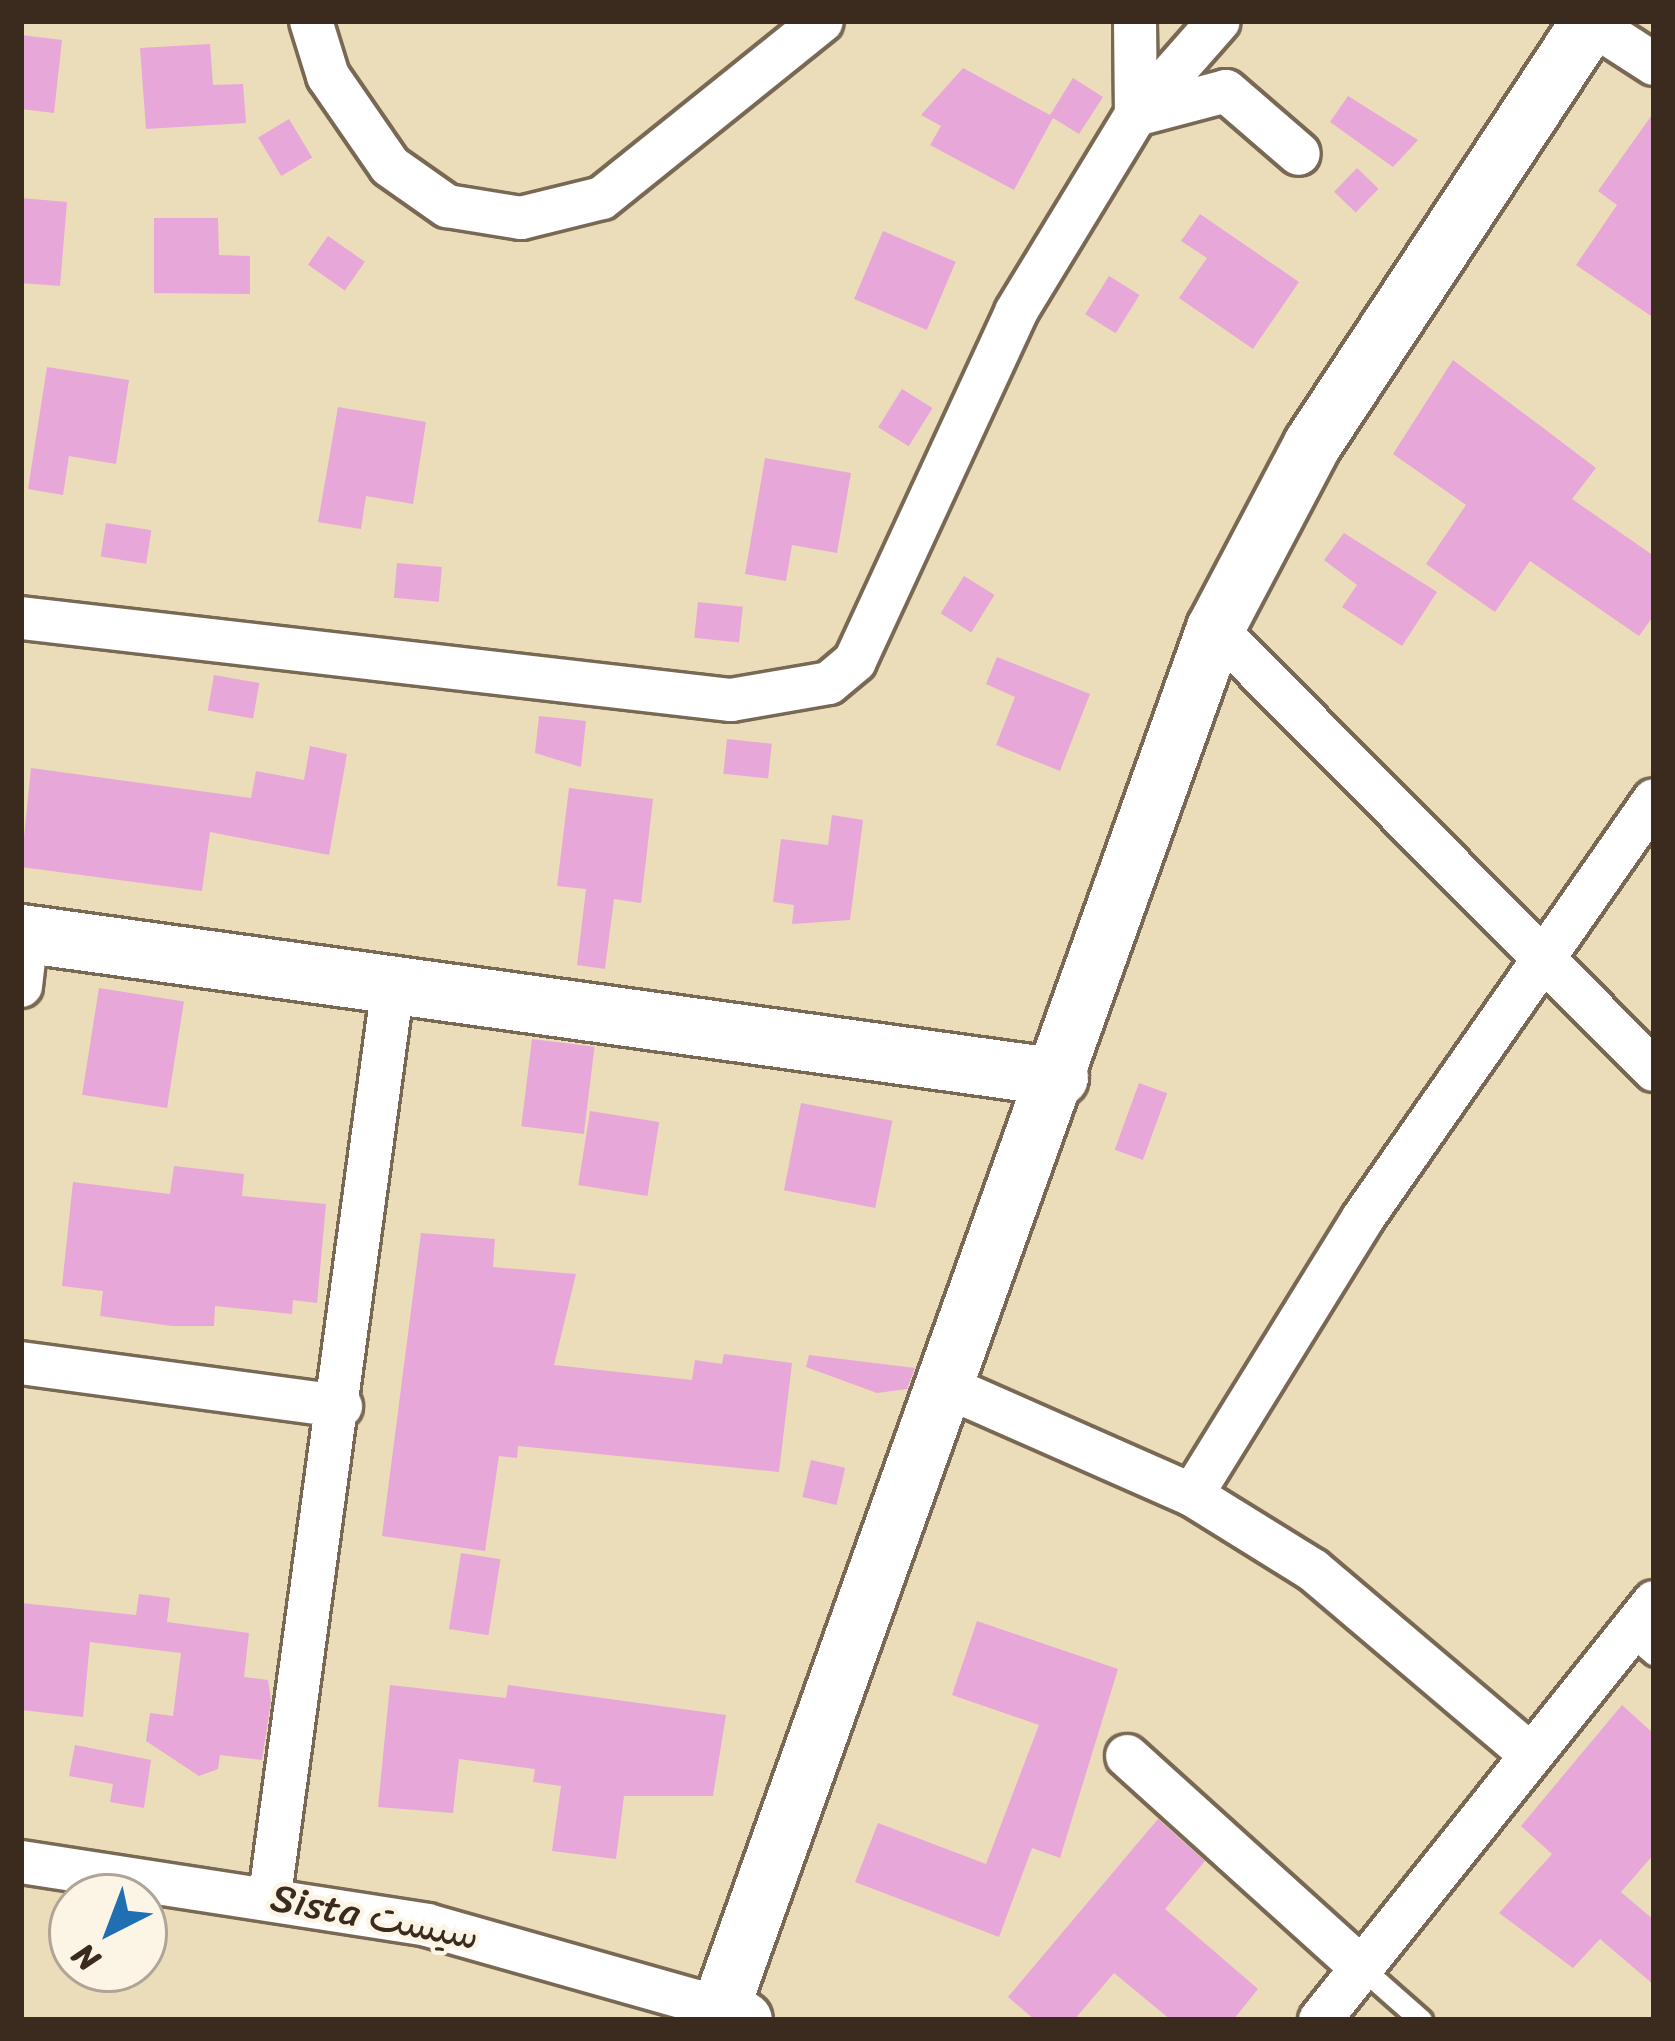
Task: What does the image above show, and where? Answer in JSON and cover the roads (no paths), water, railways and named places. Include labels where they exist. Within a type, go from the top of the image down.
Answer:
[{"type":"main road","points":[[732,2014],[945,1386],[1059,1077],[1215,628],[1312,444],[1589,21]]},
{"type":"main road","points":[[23,951],[394,978],[1059,1077]]},
{"type":"street","points":[[311,21],[328,76],[391,166],[447,206],[521,218],[602,198],[822,21]]},
{"type":"street","points":[[1135,21],[1136,115]]},
{"type":"street","points":[[21,618],[730,700],[829,683],[855,661],[1016,312],[1136,115],[1220,21]]},
{"type":"street","points":[[1589,21],[1654,64]]},
{"type":"street","points":[[1136,115],[1226,91],[1299,154]]},
{"type":"street","points":[[1215,628],[1654,1070]]},
{"type":"street","points":[[1192,1495],[1363,1218],[1654,800]]},
{"type":"street","points":[[270,1895],[341,1406],[394,978]]},
{"type":"street","points":[[21,1363],[341,1406]]},
{"type":"street","points":[[945,1386],[1192,1495],[1370,1613],[1531,1755]]},
{"type":"street","points":[[1321,2020],[1531,1755],[1646,1630]]},
{"type":"street","points":[[1127,1756],[1362,1968]]},
{"type":"street","name":"Sista سيست","points":[[21,1862],[270,1895],[600,1967],[732,2014]]},
{"type":"lane","points":[[1362,1968],[1421,2020]]}]
